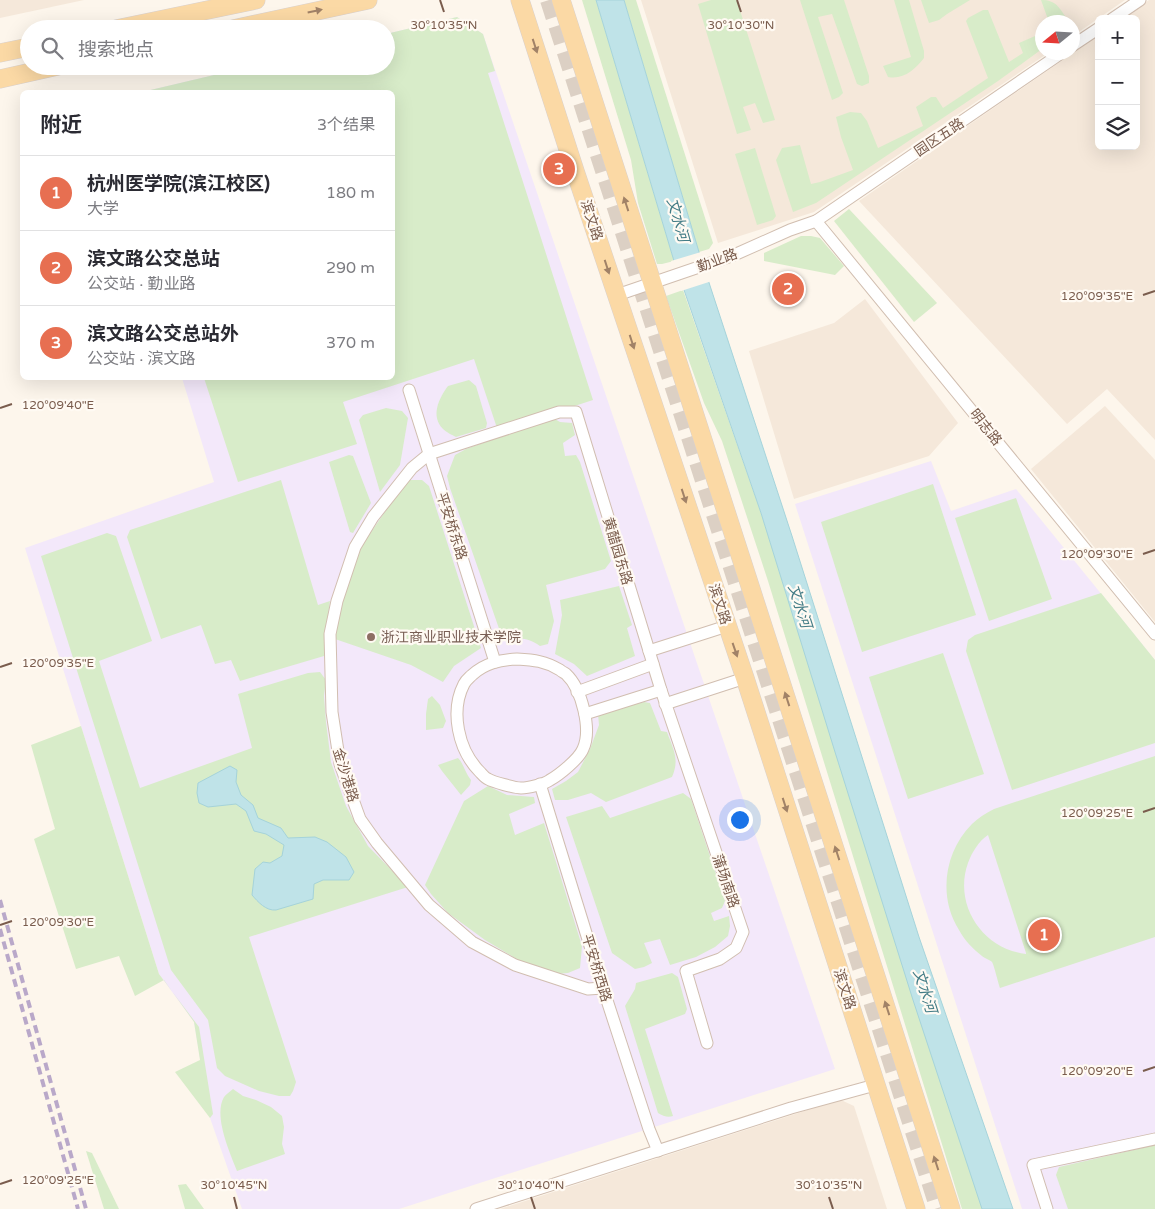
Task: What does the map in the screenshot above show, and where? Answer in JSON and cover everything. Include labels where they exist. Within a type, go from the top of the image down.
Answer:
[{"type":"main road","points":[[276,20],[368,0]]},
{"type":"main road","name":"滨文路","points":[[520,0],[745,678],[916,1209]]},
{"type":"main road","points":[[561,0],[659,281],[798,734],[951,1209]]},
{"type":"main road","points":[[158,20],[247,1]]},
{"type":"main road","points":[[0,53],[20,49]]},
{"type":"main road","points":[[0,79],[20,75]]},
{"type":"street","points":[[1118,15],[1140,0]]},
{"type":"street","points":[[1080,41],[1095,31]]},
{"type":"street","name":"园区五路","points":[[816,221],[1051,60]]},
{"type":"street","name":"勤业路","points":[[617,295],[734,255],[790,230],[816,221]]},
{"type":"street","name":"明志路","points":[[816,221],[1155,634]]},
{"type":"street","name":"平安桥东路","points":[[409,390],[495,662]]},
{"type":"street","name":"黄醋园东路","points":[[429,454],[559,412],[576,412],[661,690]]},
{"type":"street","name":"金沙港路","points":[[429,454],[412,468],[372,517],[355,547],[338,601],[330,634],[332,712],[339,760],[360,820],[429,905],[472,942],[515,965],[588,989],[603,988]]},
{"type":"street","points":[[649,651],[727,626]]},
{"type":"street","points":[[526,659],[550,664],[566,674],[577,692],[585,714],[586,727],[583,750],[573,762],[549,782],[521,788],[488,779],[473,765],[465,750],[457,722],[459,697],[464,682],[488,664],[495,662],[526,659]]},
{"type":"street","points":[[577,692],[653,664]]},
{"type":"street","points":[[666,704],[745,678]]},
{"type":"street","points":[[585,714],[661,690]]},
{"type":"street","name":"蒲场南路","points":[[661,690],[743,932],[736,948],[720,958],[686,971],[707,1043]]},
{"type":"street","name":"平安桥西路","points":[[540,784],[603,988],[658,1151]]},
{"type":"street","points":[[476,1209],[791,1108],[875,1085]]},
{"type":"street","points":[[1047,1209],[1033,1165],[1155,1139]]},
{"type":"shaded area","points":[[0,0],[84,0],[0,18]]},
{"type":"shaded area","points":[[641,0],[1125,0],[1103,15],[1095,15],[1095,21],[1080,31],[1080,15],[1035,15],[1035,60],[1038,60],[814,212],[718,243]]},
{"type":"shaded area","points":[[1149,0],[1155,0],[1155,440],[1107,389],[1067,424],[859,201],[1063,60],[1080,60],[1080,48],[1095,38],[1095,150],[1140,150],[1140,15],[1128,15]]},
{"type":"shaded area","name":"浙江商业职业技术学院","points":[[457,17],[483,34],[835,1069],[399,1209],[242,1209],[210,1118],[194,1022],[159,974],[25,548],[214,482],[183,380],[395,380],[395,90],[150,90],[214,75],[395,75],[395,32]]},
{"type":"shaded area","points":[[865,299],[958,423],[929,456],[794,499],[749,351],[834,323]]},
{"type":"shaded area","points":[[1105,406],[1155,460],[1155,622],[1031,469]]},
{"type":"shaded area","points":[[931,461],[951,511],[1016,489],[1155,660],[1155,1209],[1022,1209],[795,504]]},
{"type":"shaded area","points":[[841,1100],[854,1106],[887,1209],[500,1209],[823,1105]]},
{"type":"green space","points":[[582,0],[596,0],[674,261],[657,264],[638,203],[631,160]]},
{"type":"green space","points":[[624,0],[636,0],[713,243],[709,249],[699,252]]},
{"type":"green space","points":[[711,0],[737,1],[775,120],[763,123],[755,103],[743,107],[751,130],[737,134],[698,4]]},
{"type":"green space","points":[[800,0],[844,0],[869,76],[869,83],[862,86],[857,84],[832,14],[818,17],[843,93],[832,100]]},
{"type":"green space","points":[[894,0],[909,0],[924,51],[924,58],[909,73],[899,77],[888,77],[883,66],[911,57]]},
{"type":"green space","points":[[921,0],[970,0],[939,20],[929,23]]},
{"type":"green space","points":[[1041,0],[1051,1],[1060,8],[1064,15],[1046,15]]},
{"type":"green space","points":[[983,10],[988,10],[1009,62],[1023,53],[1019,43],[1035,36],[1035,54],[816,203],[793,212],[776,160],[782,148],[800,145],[811,184],[820,182],[853,170],[836,117],[850,112],[861,113],[867,121],[878,148],[923,126],[916,107],[931,97],[936,97],[943,108],[988,78],[966,21]]},
{"type":"green space","points":[[457,17],[483,34],[495,71],[488,73],[593,400],[498,431],[474,359],[343,402],[357,444],[238,482],[205,380],[395,380],[395,90],[150,90],[214,75],[395,75],[395,32]]},
{"type":"green space","points":[[755,148],[776,216],[773,220],[757,225],[735,154]]},
{"type":"green space","points":[[849,209],[937,303],[914,322],[834,221]]},
{"type":"green space","points":[[801,236],[820,238],[844,266],[835,275],[764,261],[764,253]]},
{"type":"green space","points":[[683,290],[761,513],[983,1209],[962,1209],[768,581],[722,441],[704,403],[666,296]]},
{"type":"green space","points":[[469,380],[476,386],[487,423],[486,428],[456,437],[444,430],[439,424],[436,413],[437,407],[448,386]]},
{"type":"green space","points":[[386,408],[402,411],[408,418],[400,465],[380,492],[359,420],[363,415]]},
{"type":"green space","points":[[553,418],[560,422],[572,423],[575,435],[563,443],[565,456],[576,455],[580,462],[611,561],[605,569],[546,585],[554,621],[548,644],[540,646],[526,639],[503,640],[447,476],[455,455],[466,449]]},
{"type":"green space","points":[[349,455],[353,456],[371,503],[353,533],[350,532],[329,462]]},
{"type":"green space","points":[[281,480],[318,605],[330,601],[324,656],[240,681],[231,660],[215,664],[201,625],[161,639],[127,537],[130,530]]},
{"type":"green space","points":[[410,480],[422,480],[429,486],[481,648],[454,666],[443,682],[411,665],[335,639],[340,607],[358,551],[402,487]]},
{"type":"green space","points":[[933,484],[976,615],[862,652],[821,522]]},
{"type":"green space","points":[[1016,498],[1052,599],[989,621],[955,518]]},
{"type":"green space","points":[[107,533],[116,536],[152,641],[99,661],[140,788],[252,748],[238,694],[308,673],[320,672],[326,680],[324,696],[331,762],[346,806],[368,846],[408,887],[249,937],[296,1082],[290,1096],[279,1096],[259,1091],[225,1076],[217,1068],[208,1020],[171,970],[41,556]]},
{"type":"green space","points":[[619,586],[632,625],[627,628],[635,656],[587,676],[574,664],[555,654],[562,615],[560,600]]},
{"type":"green space","points":[[1101,593],[1155,660],[1155,743],[1012,790],[966,651],[968,640],[975,635]]},
{"type":"green space","points":[[943,653],[984,774],[908,799],[869,677]]},
{"type":"green space","points":[[432,696],[440,705],[446,721],[443,728],[426,730],[428,699]]},
{"type":"green space","points":[[644,702],[650,703],[661,731],[667,732],[676,759],[672,777],[606,802],[591,793],[568,800],[555,800],[552,789],[578,772],[590,749],[599,725],[598,714]]},
{"type":"green space","points":[[81,726],[159,974],[164,980],[135,996],[119,956],[76,969],[34,839],[55,829],[31,745]]},
{"type":"green space","points":[[1155,756],[1155,937],[1000,988],[992,962],[972,948],[952,917],[947,889],[947,875],[955,848],[972,824],[994,809]],"holes":[[[988,835],[1026,954],[997,944],[975,922],[968,909],[964,879],[968,863],[976,847]]]},
{"type":"green space","points":[[458,758],[471,780],[470,785],[461,795],[438,765]]},
{"type":"green space","points":[[488,786],[507,795],[534,797],[535,803],[509,814],[515,835],[544,823],[582,946],[580,968],[568,973],[556,974],[530,967],[485,940],[448,913],[425,885],[464,801]]},
{"type":"green space","points":[[683,793],[691,799],[725,901],[722,908],[711,913],[714,921],[729,916],[728,936],[715,947],[696,957],[670,965],[660,939],[644,943],[652,963],[635,969],[612,953],[566,817],[602,806],[610,818]]},
{"type":"green space","points":[[672,973],[678,977],[687,1009],[685,1014],[645,1029],[673,1116],[669,1117],[658,1113],[625,1006],[635,989],[636,983]]},
{"type":"green space","points":[[172,992],[199,1027],[213,1114],[210,1118],[175,1072],[200,1060],[194,1022]]},
{"type":"green space","points":[[233,1089],[243,1096],[271,1107],[282,1116],[284,1127],[282,1144],[285,1154],[237,1171],[227,1145],[220,1114],[224,1097]]},
{"type":"green space","points":[[1155,1145],[1155,1209],[1068,1209],[1056,1175],[1059,1167]]},
{"type":"green space","points":[[86,1151],[92,1153],[119,1209],[104,1209]]},
{"type":"green space","points":[[186,1184],[204,1209],[185,1209],[178,1185]]},
{"type":"water","name":"文水河","points":[[596,0],[624,0],[699,252],[792,536],[919,937],[1013,1209],[982,1209],[913,1000],[761,513],[674,261]]},
{"type":"water","points":[[230,766],[237,770],[236,782],[241,795],[253,805],[258,818],[281,828],[288,838],[315,837],[327,842],[346,857],[354,872],[349,880],[323,880],[314,884],[313,899],[276,910],[266,908],[260,903],[252,895],[255,869],[263,862],[270,863],[282,856],[284,845],[266,834],[254,831],[246,811],[236,804],[208,807],[199,803],[198,783]]},
{"type":"pier","points":[[701,252],[712,281],[681,291],[671,261]]},
{"type":"tunnel","points":[[549,0],[939,1209]]},
{"type":"railway","points":[[0,900],[86,1209]]},
{"type":"railway","points":[[0,929],[78,1209]]},
{"type":"place","name":"滨文路公交总站外","points":[[559,169]]},
{"type":"place","name":"滨文路公交总站","points":[[788,289]]},
{"type":"place","name":"浙江商业职业技术学院","points":[[371,637]]},
{"type":"place","name":"杭州医学院(滨江校区)","points":[[1044,935]]}]
